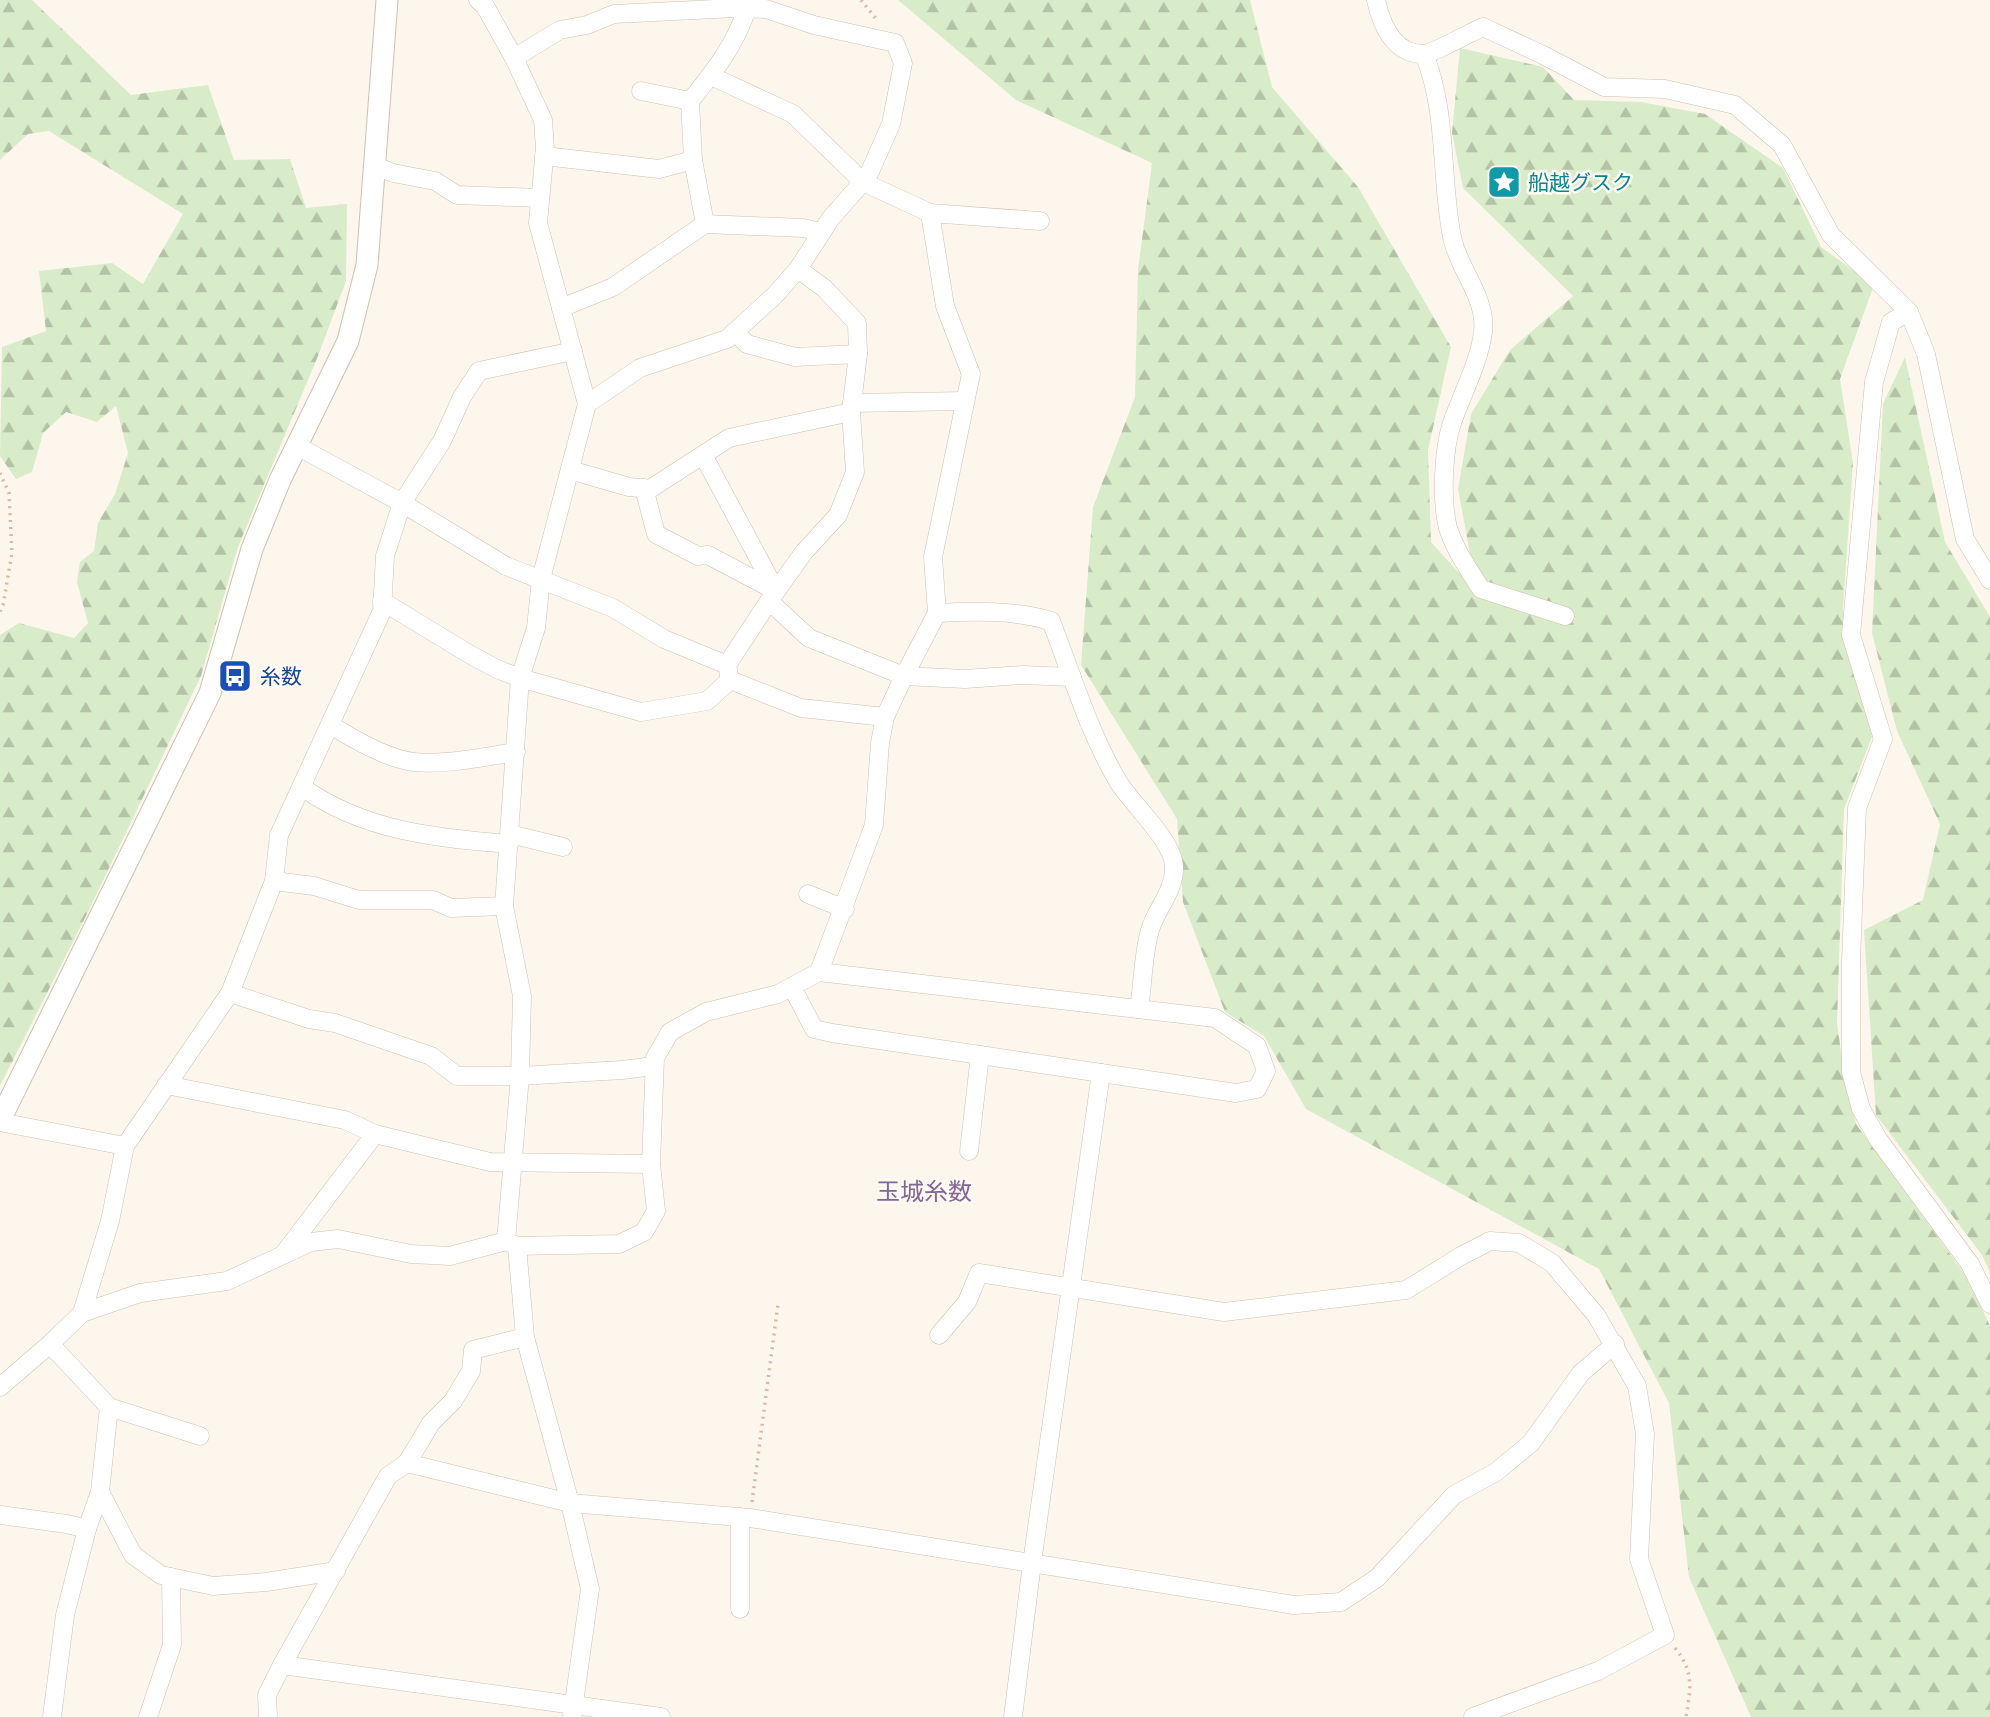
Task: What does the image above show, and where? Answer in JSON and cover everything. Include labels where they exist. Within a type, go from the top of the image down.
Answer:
[{"type":"street","points":[[125,1146],[0,1121],[210,693],[252,549],[297,446],[348,341],[367,265],[387,0]]},
{"type":"street","points":[[478,0],[485,6],[514,58],[543,120],[544,156],[538,223],[587,404],[541,579],[536,628],[520,678],[504,906],[522,996],[520,1076],[512,1163],[512,1243],[525,1337],[570,1503],[590,1589],[573,1710]]},
{"type":"street","points":[[1377,0],[1380,18],[1394,41],[1409,50],[1424,54],[1483,27],[1604,87],[1665,89],[1735,105],[1782,145],[1831,235],[1909,312],[1926,354],[1965,539],[1990,579]]},
{"type":"street","points":[[514,58],[560,30],[587,25],[614,14],[747,8],[766,9],[814,25],[895,43],[903,63],[891,124],[868,176],[831,218],[798,269],[775,295],[727,339],[640,368],[587,404]]},
{"type":"street","points":[[705,224],[693,160],[690,101],[711,76],[740,31],[747,8]]},
{"type":"street","points":[[1424,54],[1432,74],[1443,139],[1452,239],[1474,288],[1481,309],[1483,331],[1475,362],[1450,426],[1444,493],[1448,528],[1462,560],[1481,589],[1565,615]]},
{"type":"street","points":[[711,76],[793,114],[863,182],[930,213],[1040,221]]},
{"type":"street","points":[[641,91],[690,101]]},
{"type":"street","points":[[544,156],[659,169],[693,160]]},
{"type":"street","points":[[373,165],[393,173],[435,181],[457,195],[540,198]]},
{"type":"street","points":[[819,972],[845,909],[874,825],[880,743],[885,717],[937,613],[933,557],[971,374],[945,306],[930,213]]},
{"type":"street","points":[[561,308],[613,287],[705,224],[803,228],[822,232]]},
{"type":"street","points":[[383,601],[469,654],[520,678],[641,712],[707,701],[729,673],[773,596],[804,552],[838,515],[855,472],[852,407],[858,354],[857,323],[824,288],[798,269]]},
{"type":"street","points":[[1909,312],[1891,322],[1874,382],[1851,635],[1883,739],[1857,808],[1851,961],[1852,1072],[1861,1110],[1878,1139],[1970,1264],[1990,1304]]},
{"type":"street","points":[[735,332],[747,344],[795,357],[858,354]]},
{"type":"street","points":[[82,1313],[110,1221],[125,1146],[230,993],[274,881],[279,835],[382,611],[385,556],[402,502],[443,440],[462,397],[479,371],[573,351]]},
{"type":"street","points":[[570,470],[629,487],[650,489],[729,438],[852,407],[965,401]]},
{"type":"street","points":[[297,446],[402,502],[506,566],[613,608],[664,639],[801,708],[885,717]]},
{"type":"street","points":[[703,455],[773,596],[809,638],[904,676],[965,679],[1023,675],[1072,677]]},
{"type":"street","points":[[644,488],[656,534],[698,556],[708,555],[773,596]]},
{"type":"street","points":[[937,613],[979,611],[1028,614],[1052,621],[1093,732],[1119,784],[1153,829],[1167,842],[1174,863],[1173,885],[1150,929],[1139,1009]]},
{"type":"street","points":[[331,725],[361,744],[412,762],[462,760],[516,752]]},
{"type":"street","points":[[302,787],[322,802],[359,819],[437,838],[510,839],[563,847]]},
{"type":"street","points":[[274,881],[314,886],[359,900],[433,900],[451,908],[504,906]]},
{"type":"street","points":[[808,894],[845,909]]},
{"type":"street","points":[[1,1384],[50,1344],[82,1313],[140,1293],[227,1281],[311,1242],[338,1238],[411,1254],[450,1256],[512,1243],[619,1244],[644,1232],[656,1212],[651,1164],[655,1058],[670,1032],[706,1012],[778,994],[819,972],[1215,1018],[1257,1046],[1266,1071],[1257,1089],[1236,1093],[814,1029],[792,987]]},
{"type":"street","points":[[230,993],[309,1019],[335,1023],[431,1056],[457,1076],[520,1076],[654,1066]]},
{"type":"street","points":[[969,1151],[980,1055]]},
{"type":"street","points":[[1013,1717],[1101,1073]]},
{"type":"street","points":[[166,1085],[345,1120],[375,1134],[490,1161],[651,1164]]},
{"type":"street","points":[[285,1252],[375,1134]]},
{"type":"street","points":[[939,1335],[967,1302],[979,1273],[1224,1312],[1406,1290],[1490,1241],[1519,1243],[1552,1263],[1596,1314],[1637,1386],[1645,1434],[1639,1559],[1665,1635],[1598,1671],[1473,1717]]},
{"type":"street","points":[[268,1717],[267,1695],[282,1665],[388,1476],[408,1463],[431,1423],[453,1401],[471,1371],[473,1350],[525,1337]]},
{"type":"street","points":[[50,1344],[109,1407],[200,1436]]},
{"type":"street","points":[[408,1463],[570,1503],[745,1518],[1294,1605],[1340,1602],[1377,1578],[1454,1495],[1496,1472],[1531,1443],[1581,1373],[1615,1344]]},
{"type":"street","points":[[52,1717],[65,1615],[86,1529],[100,1492],[109,1407]]},
{"type":"street","points":[[100,1492],[133,1555],[161,1575],[213,1586],[266,1582],[336,1571]]},
{"type":"street","points":[[0,1515],[86,1529]]},
{"type":"street","points":[[740,1609],[745,1518]]},
{"type":"street","points":[[148,1717],[172,1645],[171,1577]]},
{"type":"street","points":[[282,1665],[573,1710],[661,1717]]},
{"type":"path","points":[[0,473],[9,493],[12,553],[0,612]]},
{"type":"path","points":[[745,1518],[778,1304]]},
{"type":"path","points":[[1665,1635],[1685,1660],[1692,1685],[1686,1717]]},
{"type":"green space","points":[[0,0],[32,0],[131,95],[208,85],[234,160],[290,159],[306,208],[347,204],[346,281],[318,356],[238,547],[201,676],[89,910],[0,1086],[0,635],[19,623],[74,638],[88,623],[77,582],[80,562],[94,551],[98,523],[115,494],[128,453],[116,406],[97,422],[66,412],[43,433],[32,472],[16,479],[0,456],[2,347],[46,331],[39,271],[112,263],[143,284],[183,214],[49,131],[28,134],[0,160]]},
{"type":"green space","points":[[898,0],[1250,0],[1272,87],[1358,187],[1451,347],[1428,450],[1431,542],[1478,594],[1485,582],[1471,559],[1458,489],[1471,414],[1510,350],[1573,296],[1463,188],[1452,133],[1460,48],[1543,67],[1574,100],[1641,102],[1705,114],[1783,168],[1821,247],[1874,285],[1840,379],[1853,463],[1843,609],[1852,659],[1875,699],[1872,737],[1844,809],[1837,1023],[1845,1081],[1856,1124],[1968,1279],[1990,1326],[1990,1717],[1751,1717],[1689,1577],[1669,1403],[1599,1269],[1306,1109],[1264,1036],[1225,1012],[1183,902],[1177,819],[1081,665],[1093,507],[1135,397],[1138,270],[1152,163],[1016,100]]},
{"type":"green space","points":[[1905,357],[1945,542],[1990,617],[1990,1272],[1982,1255],[1876,1115],[1864,930],[1923,900],[1940,824],[1897,731],[1872,633],[1883,404]]},
{"type":"place","name":"船越グスク","points":[[1504,182]]},
{"type":"place","name":"糸数","points":[[235,676]]},
{"type":"district","name":"玉城糸数","points":[[924,1191]]}]
